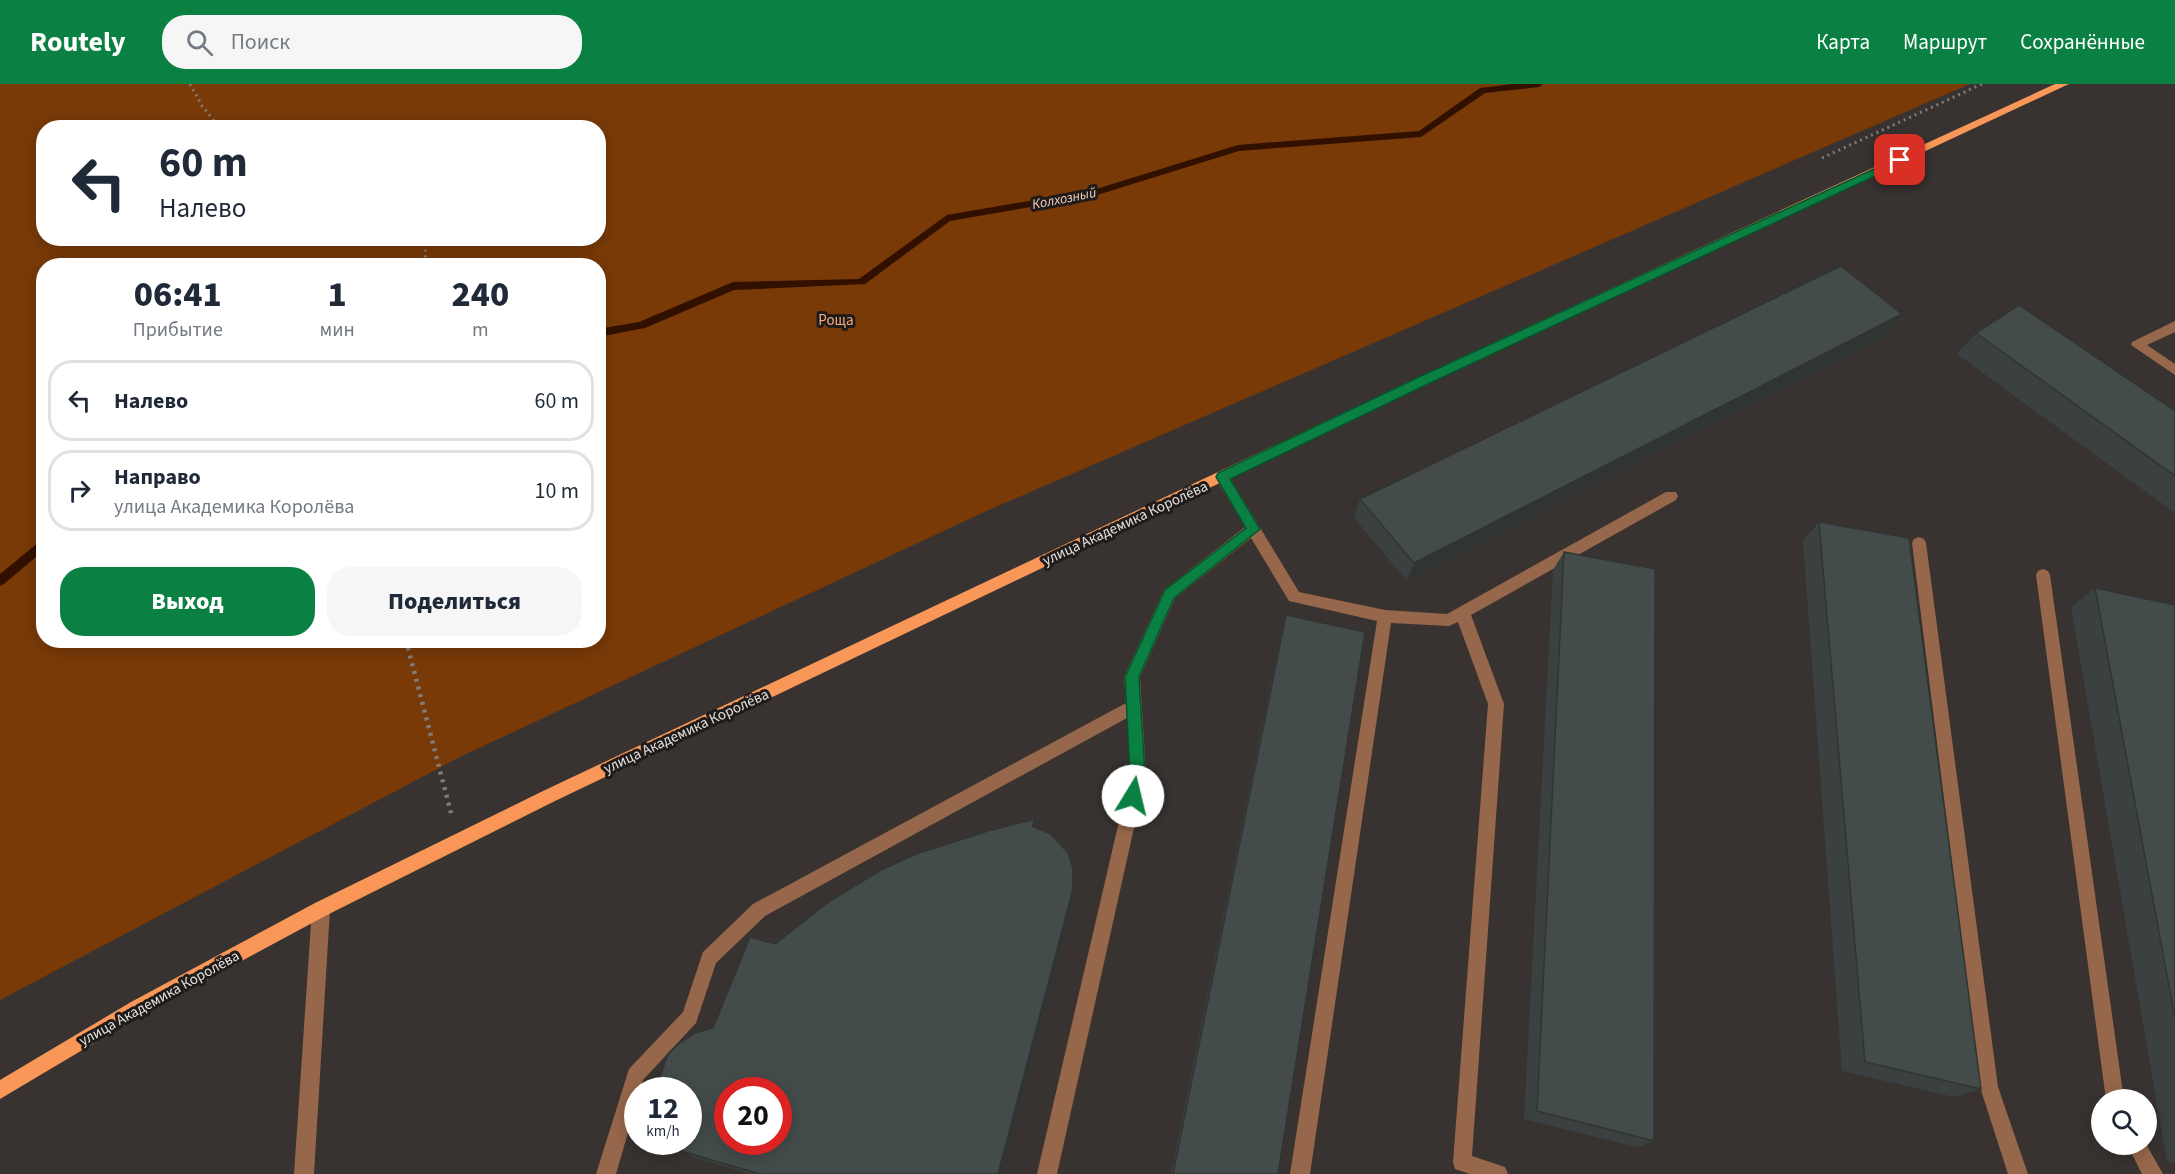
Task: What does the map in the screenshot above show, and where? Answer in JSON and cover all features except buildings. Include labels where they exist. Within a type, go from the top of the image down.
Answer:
[{"type":"main road","name":"улица Академика Королёва","points":[[0,1090],[137,1008],[321,909],[559,791],[1424,380],[2064,84]]},
{"type":"street","points":[[2175,326],[2137,345],[2175,370]]},
{"type":"street","points":[[1222,477],[1294,597],[1385,616],[1449,620],[1671,496]]},
{"type":"street","points":[[1047,1174],[1138,774],[1132,677],[1169,594],[1253,529]]},
{"type":"street","points":[[1919,543],[1989,1087],[2018,1174]]},
{"type":"street","points":[[2043,575],[2113,1089]]},
{"type":"street","points":[[1462,612],[1496,704],[1462,1162],[1498,1174]]},
{"type":"street","points":[[1300,1174],[1385,616]]},
{"type":"street","points":[[606,1174],[634,1075],[690,1017],[709,958],[759,910],[1134,706]]},
{"type":"street","points":[[304,1174],[321,909]]},
{"type":"street","points":[[2142,1155],[2153,1174]]},
{"type":"path","points":[[190,84],[202,106],[213,120]]},
{"type":"path","points":[[1822,158],[1982,84]]},
{"type":"path","points":[[408,648],[459,842]]},
{"type":"green space","name":"Роща","points":[[0,84],[1970,84],[982,513],[462,756],[0,1000]]},
{"type":"waterway","name":"Колхозный","points":[[606,332],[641,325],[733,286],[861,282],[947,218],[1094,193],[1238,148],[1421,134],[1483,90],[1539,84]]},
{"type":"waterway","name":"Колхозный","points":[[0,581],[36,550]]},
{"type":"route","points":[[1133,796],[1138,774],[1132,677],[1169,594],[1253,529],[1222,477],[1424,380],[1900,160]]}]
